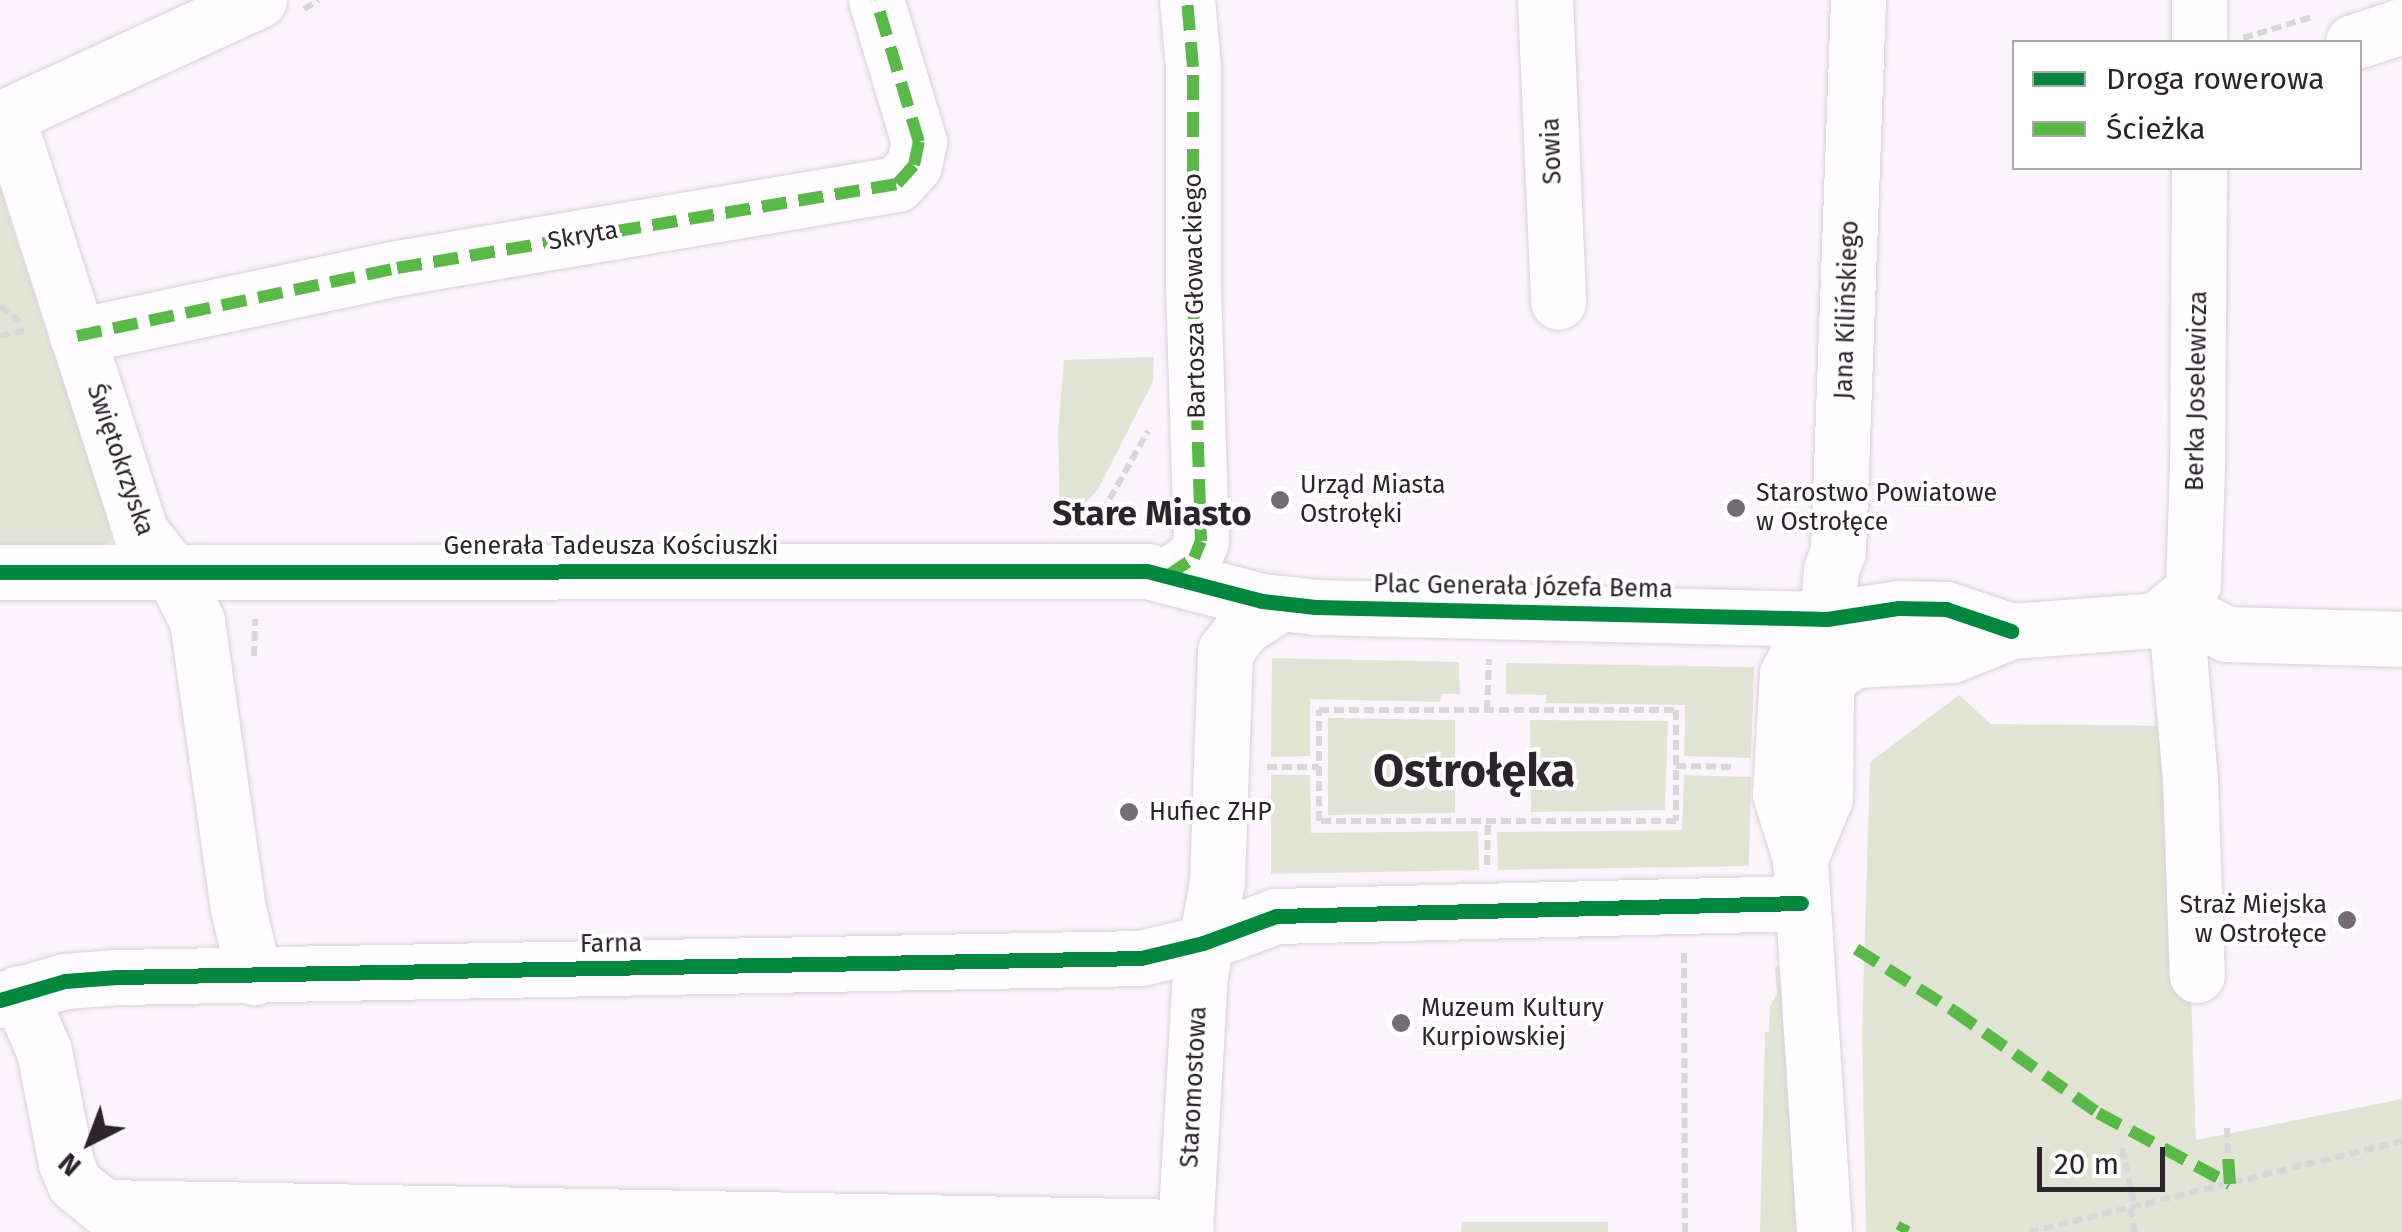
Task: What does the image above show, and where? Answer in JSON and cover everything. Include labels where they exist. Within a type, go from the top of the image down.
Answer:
[{"type":"street","name":"Skryta","points":[[44,338],[397,268],[897,184],[914,165],[920,142],[876,0]]},
{"type":"street","name":"Bartosza Głowackiego","points":[[1167,576],[1194,558],[1201,541],[1193,285],[1193,67],[1187,0]]},
{"type":"street","name":"Sowia","points":[[1544,0],[1558,302]]},
{"type":"street","name":"Jana Kilińskiego","points":[[1827,619],[1831,569],[1838,551],[1858,0]]},
{"type":"street","points":[[4,118],[195,14],[274,8]]},
{"type":"street","points":[[2338,28],[2402,26]]},
{"type":"street","name":"Świętokrzyska","points":[[4,118],[44,338],[140,531],[173,573],[197,621],[238,908],[254,977]]},
{"type":"street","name":"Berka Joselewicza","points":[[2176,608],[2193,584],[2199,170]]},
{"type":"street","name":"Generała Tadeusza Kościuszki","points":[[0,572],[1147,571],[1219,590]]},
{"type":"street","name":"Plac Generała Józefa Bema","points":[[1219,590],[1281,602],[1471,612],[1827,619],[1900,608],[1946,609],[2012,631]]},
{"type":"street","points":[[1203,942],[1217,881],[1225,651],[1244,626],[1281,602]]},
{"type":"street","points":[[1830,676],[1856,660],[1952,655],[2012,631],[2137,624],[2157,620],[2176,608]]},
{"type":"street","points":[[2176,608],[2227,634],[2402,639]]},
{"type":"street","points":[[2176,608],[2190,779],[2197,975]]},
{"type":"street","points":[[1800,881],[1824,798],[1830,676],[1827,619]]},
{"type":"street","points":[[1824,1232],[1800,881],[1780,794],[1786,674],[1806,640],[1827,619]]},
{"type":"street","points":[[1203,942],[1276,916],[1800,881]]},
{"type":"street","name":"Farna","points":[[10,997],[65,982],[117,977],[1142,958],[1203,942]]},
{"type":"street","name":"Staromostowa","points":[[1185,1229],[1203,942]]},
{"type":"street","points":[[10,997],[44,1051],[66,1163],[88,1198],[104,1207],[1185,1229]]},
{"type":"path","points":[[274,8],[319,0]]},
{"type":"path","points":[[2209,24],[2249,39],[2338,28]]},
{"type":"path","points":[[0,307],[44,338]]},
{"type":"path","points":[[0,336],[44,338]]},
{"type":"path","points":[[1088,539],[1154,420]]},
{"type":"path","points":[[254,660],[255,610]]},
{"type":"path","points":[[1319,710],[1676,710],[1676,766],[1676,821],[1319,821],[1319,710]]},
{"type":"path","points":[[1676,766],[1747,767]]},
{"type":"path","points":[[1664,953],[1700,952]]},
{"type":"path","points":[[1684,953],[1684,1232]]},
{"type":"path","points":[[2227,1128],[2228,1154]]},
{"type":"path","points":[[2029,1232],[2402,1141]]},
{"type":"path","points":[[2122,1148],[2135,1232]]},
{"type":"green space","points":[[0,152],[22,185],[5,205],[106,512],[112,540],[96,551],[0,550]]},
{"type":"green space","points":[[1154,357],[1153,382],[1098,489],[1073,517],[1060,518],[1058,431],[1064,360]]},
{"type":"green space","points":[[1272,658],[1459,662],[1460,694],[1441,694],[1440,702],[1310,699],[1310,756],[1271,757]]},
{"type":"green space","points":[[1506,663],[1754,667],[1751,758],[1684,756],[1685,705],[1546,703],[1546,695],[1506,694]]},
{"type":"green space","points":[[1959,695],[1991,724],[2182,726],[2196,1140],[2402,1099],[2402,1232],[1866,1232],[1862,1033],[1870,762]]},
{"type":"green space","points":[[1328,718],[1455,720],[1455,813],[1328,815]]},
{"type":"green space","points":[[1530,720],[1668,721],[1665,810],[1531,812]]},
{"type":"green space","points":[[1271,775],[1310,775],[1311,833],[1478,831],[1479,870],[1271,874]]},
{"type":"green space","points":[[1684,775],[1751,777],[1749,866],[1498,870],[1497,832],[1682,830]]},
{"type":"green space","points":[[1780,963],[1798,1232],[1760,1232],[1765,1032],[1769,1032],[1770,1007],[1777,993],[1775,968]]},
{"type":"green space","points":[[1462,1222],[1608,1222],[1608,1232],[1461,1232]]},
{"type":"marked path","points":[[77,336],[397,268],[897,184],[914,165],[919,142],[876,0]]},
{"type":"marked path","points":[[1167,576],[1194,558],[1201,541],[1193,285],[1193,67],[1187,0]]},
{"type":"marked path","points":[[1856,949],[1954,1011],[2098,1113],[2230,1184],[2228,1154]]},
{"type":"marked path","points":[[1901,1232],[1905,1224]]},
{"type":"cycle path","points":[[0,572],[1147,571],[1262,601],[1316,607],[1827,619],[1899,608],[1946,609],[2011,631]]},
{"type":"cycle path","points":[[0,1000],[65,981],[117,977],[1141,958],[1203,943],[1276,916],[1801,903]]},
{"type":"place","name":"Urząd Miasta Ostrołęki","points":[[1280,500]]},
{"type":"place","name":"Starostwo Powiatowe w Ostrołęce","points":[[1736,508]]},
{"type":"place","name":"Hufiec ZHP","points":[[1129,812]]},
{"type":"place","name":"Straż Miejska w Ostrołęce","points":[[2347,920]]},
{"type":"place","name":"Muzeum Kultury Kurpiowskiej","points":[[1401,1023]]},
{"type":"district","name":"Stare Miasto","points":[[1152,513]]},
{"type":"district","name":"Ostrołęka","points":[[1474,772]]}]
